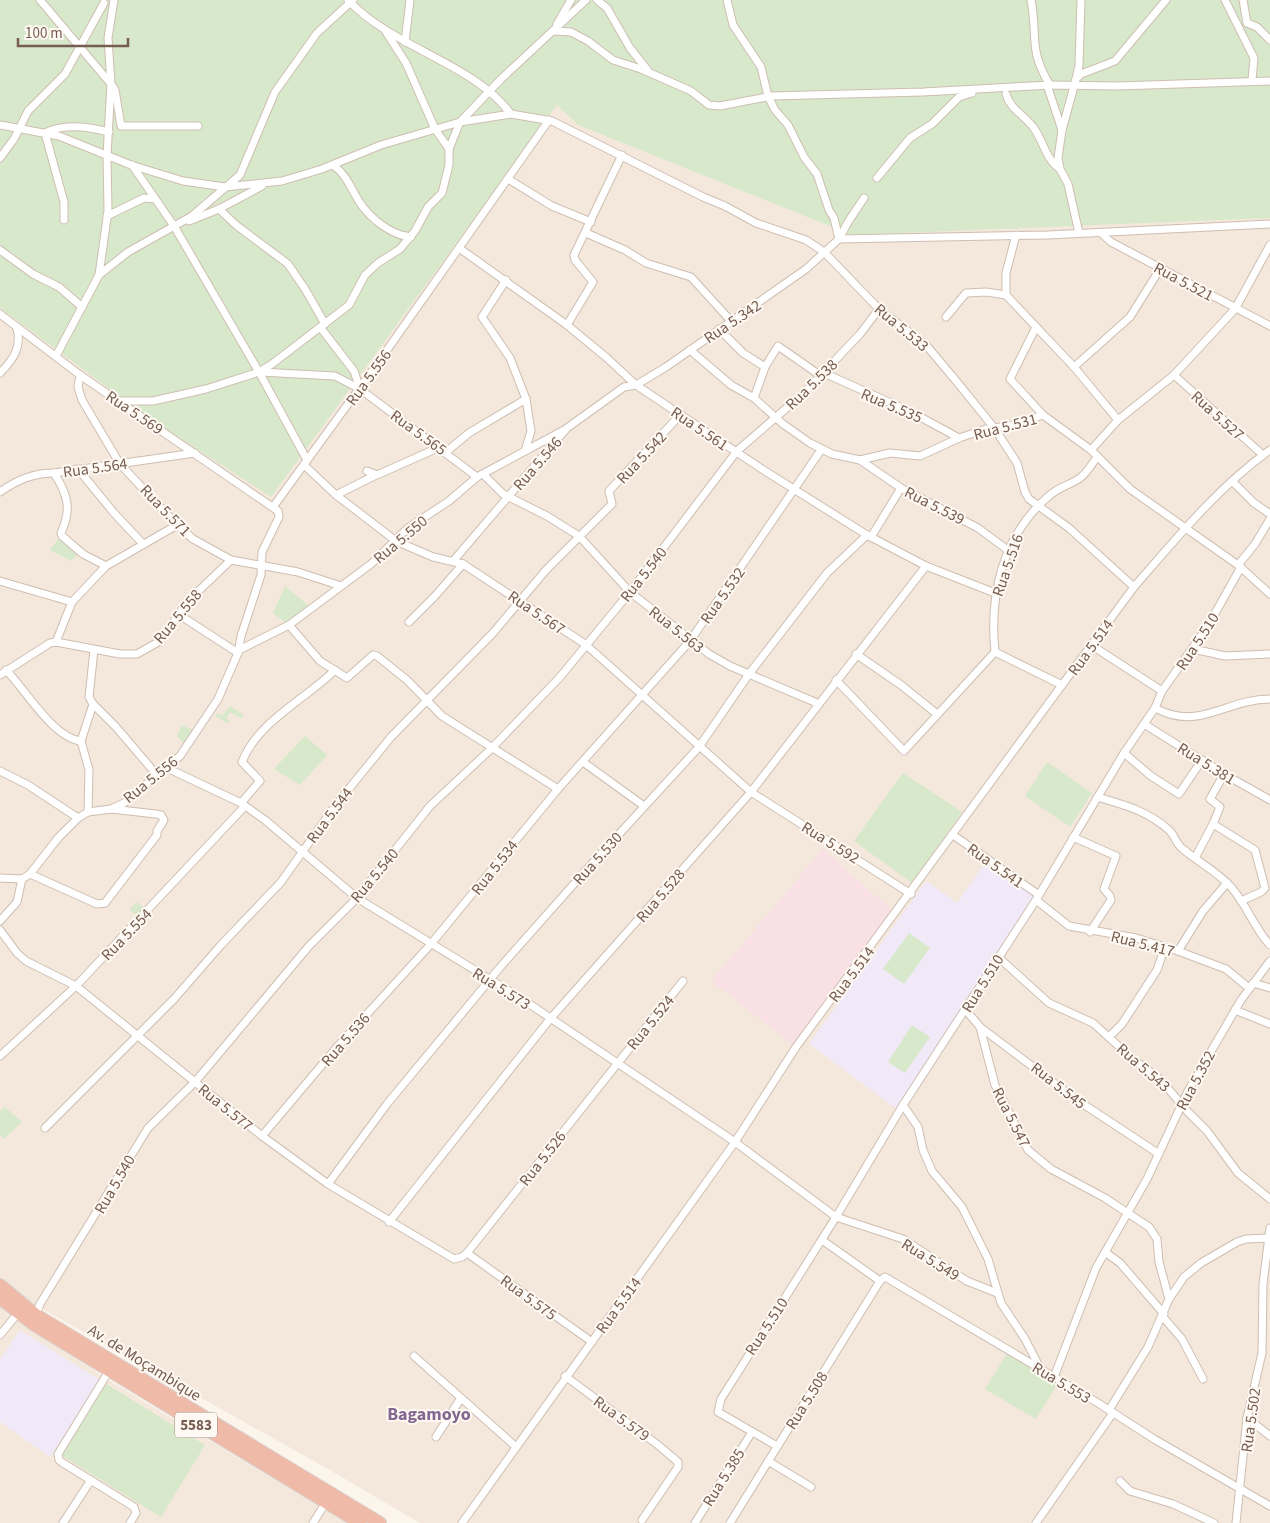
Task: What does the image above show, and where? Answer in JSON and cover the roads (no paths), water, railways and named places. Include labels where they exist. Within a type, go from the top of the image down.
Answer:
[{"type":"highway","name":"Av. de Moçambique","points":[[0,1285],[36,1315],[380,1523]]},
{"type":"highway","name":"Av. de Moçambique","points":[[0,1298],[18,1313],[109,1370],[360,1523]]},
{"type":"street","points":[[40,0],[115,90],[121,126],[198,126]]},
{"type":"street","points":[[56,356],[99,275],[107,216],[106,155],[111,84],[110,27],[114,0]]},
{"type":"street","points":[[405,42],[410,0]]},
{"type":"street","points":[[554,31],[571,0]]},
{"type":"street","points":[[121,402],[162,400],[259,372],[349,305],[365,275],[378,263],[400,249],[410,237],[428,207],[442,193],[449,165],[449,150],[460,122],[586,0]]},
{"type":"street","points":[[597,0],[607,8],[630,48],[652,75]]},
{"type":"street","points":[[727,0],[733,25],[761,67],[768,96],[817,174],[829,210],[834,218],[839,239],[1079,233],[1270,224]]},
{"type":"street","points":[[1031,0],[1034,50],[1039,67],[1048,85],[1062,130]]},
{"type":"street","points":[[1079,233],[1068,184],[1060,169],[1058,158],[1062,130],[1079,65],[1081,0]]},
{"type":"street","points":[[1075,82],[1081,74],[1115,61],[1166,0]]},
{"type":"street","points":[[1225,0],[1254,58],[1252,80]]},
{"type":"street","points":[[1243,0],[1247,23],[1257,27],[1270,40]]},
{"type":"street","points":[[99,275],[128,252],[174,226],[204,206],[240,174],[275,92],[307,44],[350,1],[384,30],[470,78],[511,114]]},
{"type":"street","points":[[0,158],[14,139],[18,128],[35,103],[65,74],[104,2]]},
{"type":"street","points":[[104,2],[110,27]]},
{"type":"street","points":[[384,30],[413,76],[435,129],[449,150]]},
{"type":"street","points":[[554,31],[572,32],[588,41],[613,60],[690,91],[709,105],[720,106],[768,96],[923,92],[1075,82],[1156,85],[1252,80],[1270,81]]},
{"type":"street","points":[[877,178],[910,138],[932,124],[959,96],[984,92],[991,88]]},
{"type":"street","points":[[1006,94],[1015,110],[1033,126],[1045,152],[1054,165],[1060,169]]},
{"type":"street","name":"Rua 5.533","points":[[267,183],[304,175],[334,165],[381,145],[460,122],[511,114],[549,120],[756,223],[806,240],[824,252],[879,310],[926,345],[995,429],[1017,462],[1026,496],[1038,506]]},
{"type":"street","name":"Rua 5.556","points":[[22,879],[30,874],[58,838],[78,818],[88,812],[111,809],[124,803],[156,774],[180,756],[201,727],[218,699],[238,652],[263,565],[262,552],[279,514],[273,506],[360,389],[549,120]]},
{"type":"street","points":[[0,132],[3,126],[45,133],[131,165],[183,181],[225,187],[267,183]]},
{"type":"street","points":[[45,133],[59,127],[95,129],[109,132]]},
{"type":"street","points":[[45,133],[64,202],[64,220]]},
{"type":"street","points":[[567,325],[593,284],[574,258],[622,155]]},
{"type":"street","name":"Rua 5.567","points":[[131,165],[174,226],[259,372],[306,462],[336,495],[396,541],[433,557],[454,560],[463,564],[587,646],[642,697],[751,792]]},
{"type":"street","points":[[334,165],[341,171],[361,204],[381,224],[400,236],[410,237]]},
{"type":"street","points":[[508,179],[552,206],[591,222]]},
{"type":"street","points":[[174,226],[218,209],[267,183]]},
{"type":"street","points":[[107,216],[144,198],[155,199]]},
{"type":"street","name":"Rua 5.342","points":[[636,385],[690,350],[806,269],[839,239],[864,198]]},
{"type":"street","points":[[218,209],[236,226],[288,264],[305,289],[323,326],[354,371],[360,389]]},
{"type":"street","name":"Rua 5.521","points":[[1101,232],[1108,240],[1160,269],[1270,326]]},
{"type":"street","points":[[586,233],[625,250],[646,263],[692,277],[731,321]]},
{"type":"street","points":[[1006,295],[1006,273],[1016,235]]},
{"type":"street","points":[[1091,450],[1118,420],[1174,375],[1235,309],[1270,245]]},
{"type":"street","name":"Rua 5.561","points":[[459,248],[567,325],[636,385],[736,452],[869,536],[926,566],[995,593]]},
{"type":"street","points":[[0,250],[33,274],[59,287],[82,307]]},
{"type":"street","points":[[1074,367],[1130,317],[1160,269]]},
{"type":"street","points":[[506,280],[482,317],[510,358],[526,399],[531,431],[525,451]]},
{"type":"street","points":[[946,317],[966,293],[986,292],[1006,295],[1074,367],[1118,420]]},
{"type":"street","name":"Rua 5.538","points":[[736,452],[805,392],[879,310]]},
{"type":"street","name":"Rua 5.569","points":[[0,314],[17,329],[80,375],[273,506]]},
{"type":"street","points":[[1036,327],[1010,380],[1042,415]]},
{"type":"street","points":[[0,373],[17,351],[20,340],[17,329]]},
{"type":"street","points":[[719,329],[743,353],[765,367],[754,398]]},
{"type":"street","name":"Rua 5.535","points":[[765,367],[778,346],[822,375],[911,412],[959,438]]},
{"type":"street","points":[[690,350],[731,384],[754,398],[821,450],[794,489]]},
{"type":"street","name":"Rua 5.565","points":[[259,372],[336,376],[360,389],[480,476]]},
{"type":"street","name":"Rua 5.571","points":[[80,375],[78,387],[82,400],[120,464],[177,526],[193,539],[231,560],[298,572],[340,586]]},
{"type":"street","name":"Rua 5.527","points":[[1174,375],[1263,455]]},
{"type":"street","name":"Rua 5.546","points":[[454,560],[567,428],[624,387],[636,385]]},
{"type":"street","points":[[336,495],[374,476],[443,450],[526,399]]},
{"type":"street","name":"Rua 5.542","points":[[613,502],[609,491],[681,414]]},
{"type":"street","name":"Rua 5.531","points":[[821,450],[860,460],[890,453],[920,456],[959,438],[1042,415],[1091,450],[1136,494],[1240,566],[1270,594]]},
{"type":"street","name":"Rua 5.550","points":[[238,652],[288,625],[371,564],[408,528],[449,501],[480,476],[567,428]]},
{"type":"street","name":"Rua 5.514","points":[[462,1523],[515,1446],[735,1142],[796,1047],[911,894],[1134,587],[1186,527],[1232,481],[1270,450]]},
{"type":"street","name":"Rua 5.540","points":[[36,1315],[40,1304],[136,1144],[164,1110],[195,1082],[309,946],[356,898],[430,806],[491,749],[587,646],[736,452]]},
{"type":"street","name":"Rua 5.564","points":[[0,492],[11,484],[36,473],[54,473],[195,453]]},
{"type":"street","name":"Rua 5.516","points":[[995,652],[992,623],[995,593],[1018,530],[1038,506],[1063,486],[1081,477],[1097,457]]},
{"type":"street","name":"Rua 5.539","points":[[860,460],[901,488],[978,528],[1009,551]]},
{"type":"street","points":[[78,469],[114,513],[143,544]]},
{"type":"street","points":[[367,471],[374,476]]},
{"type":"street","points":[[54,473],[64,492],[69,511],[61,533],[62,536],[83,554],[106,566]]},
{"type":"street","name":"Rua 5.563","points":[[480,476],[508,496],[547,516],[579,536],[630,592],[690,641],[723,662],[817,704]]},
{"type":"street","points":[[1232,481],[1254,503],[1270,514]]},
{"type":"street","name":"Rua 5.530","points":[[328,1184],[387,1104],[491,981],[644,806],[700,747],[750,674],[827,573],[869,536],[901,488]]},
{"type":"street","name":"Rua 5.532","points":[[583,762],[690,641],[794,489]]},
{"type":"street","name":"Rua 5.544","points":[[45,1128],[174,999],[221,945],[281,882],[368,764],[492,633],[579,536],[613,502]]},
{"type":"street","points":[[1038,506],[1090,547],[1134,587]]},
{"type":"street","name":"Rua 5.510","points":[[752,1432],[718,1412],[721,1399],[822,1240],[903,1105],[1037,898],[1124,753],[1155,708],[1162,691],[1192,649],[1240,566],[1270,519]]},
{"type":"street","points":[[81,741],[60,730],[43,714],[21,685],[2,672],[50,643],[56,642],[72,602],[106,566],[177,526]]},
{"type":"street","name":"Rua 5.558","points":[[56,642],[120,654],[137,654],[160,641],[178,614],[202,586],[231,560]]},
{"type":"street","points":[[409,622],[463,564]]},
{"type":"street","name":"Rua 5.528","points":[[389,1222],[550,1019],[751,792],[817,704],[926,566]]},
{"type":"street","points":[[0,582],[72,602]]},
{"type":"street","points":[[178,614],[238,652]]},
{"type":"street","points":[[288,625],[320,661],[347,678],[350,678],[375,655],[397,671],[442,716],[491,749],[558,789]]},
{"type":"street","points":[[1091,645],[1162,691]]},
{"type":"street","points":[[1192,649],[1225,656],[1270,654]]},
{"type":"street","points":[[94,650],[88,689],[92,704],[116,727],[156,774]]},
{"type":"street","points":[[836,680],[904,751],[995,652],[1062,685]]},
{"type":"street","points":[[856,654],[881,670],[937,714]]},
{"type":"street","name":"Rua 5.554","points":[[0,1054],[76,986],[243,804],[260,781],[242,762],[251,745],[290,705],[321,684],[335,670]]},
{"type":"street","points":[[1155,708],[1168,715],[1193,718],[1258,700],[1270,699]]},
{"type":"street","points":[[88,812],[89,770],[81,741],[92,704]]},
{"type":"street","name":"Rua 5.381","points":[[1144,724],[1270,800]]},
{"type":"street","points":[[1124,753],[1151,776],[1179,794],[1202,760]]},
{"type":"street","points":[[583,762],[637,798],[644,806]]},
{"type":"street","name":"Rua 5.534","points":[[431,944],[507,848],[583,762]]},
{"type":"street","name":"Rua 5.573","points":[[165,767],[243,804],[302,851],[356,898],[550,1019],[735,1142],[836,1217]]},
{"type":"street","points":[[0,772],[28,784],[78,818]]},
{"type":"street","points":[[1194,858],[1220,807],[1210,799],[1224,774]]},
{"type":"street","name":"Rua 5.592","points":[[751,792],[911,894]]},
{"type":"street","points":[[1097,797],[1146,813],[1172,834],[1174,841],[1227,883],[1241,901],[1256,930],[1270,945]]},
{"type":"street","points":[[30,874],[97,904],[105,903],[155,839],[164,820],[160,815],[156,814],[111,809]]},
{"type":"street","points":[[1213,824],[1242,840],[1256,851],[1264,888],[1261,892],[1241,901]]},
{"type":"street","name":"Rua 5.541","points":[[953,835],[1037,898]]},
{"type":"street","points":[[1073,837],[1116,856],[1104,889],[1111,900],[1090,932]]},
{"type":"street","points":[[0,878],[22,879],[16,902],[0,921]]},
{"type":"street","points":[[1178,951],[1203,911],[1227,883]]},
{"type":"street","name":"Rua 5.417","points":[[1037,898],[1062,923],[1090,932],[1136,938],[1178,951],[1226,969],[1251,985]]},
{"type":"street","name":"Rua 5.577","points":[[0,930],[17,954],[26,961],[76,986],[262,1136],[328,1184],[454,1259],[462,1257],[467,1253]]},
{"type":"street","name":"Rua 5.536","points":[[262,1136],[337,1047],[431,944]]},
{"type":"street","points":[[1109,1036],[1122,1024],[1157,970],[1165,947]]},
{"type":"street","name":"Rua 5.543","points":[[998,958],[1049,1003],[1093,1023],[1134,1060],[1160,1079],[1207,1131],[1238,1173],[1270,1199]]},
{"type":"street","name":"Rua 5.352","points":[[1054,1377],[1096,1268],[1131,1210],[1182,1104],[1235,1010],[1251,985],[1270,961]]},
{"type":"street","name":"Rua 5.524","points":[[617,1064],[683,981]]},
{"type":"street","points":[[1251,985],[1270,988]]},
{"type":"street","name":"Rua 5.545","points":[[965,1009],[980,1027],[1088,1108],[1159,1154]]},
{"type":"street","points":[[1235,1010],[1270,1024]]},
{"type":"street","name":"Rua 5.547","points":[[980,1027],[995,1085],[1031,1155],[1051,1169],[1131,1210],[1149,1228],[1157,1240],[1159,1262],[1169,1299]]},
{"type":"street","name":"Rua 5.526","points":[[467,1253],[617,1064]]},
{"type":"street","points":[[903,1105],[918,1127],[923,1150],[932,1171],[962,1208],[988,1259],[997,1293],[1005,1310],[1025,1339],[1040,1368]]},
{"type":"street","name":"Rua 5.549","points":[[836,1217],[902,1239],[967,1281],[997,1293]]},
{"type":"street","name":"Rua 5.502","points":[[1236,1523],[1242,1488],[1247,1418],[1262,1352],[1267,1300],[1270,1228]]},
{"type":"street","points":[[1036,1523],[1111,1411],[1148,1347],[1164,1315],[1169,1299],[1184,1277],[1206,1260],[1246,1239],[1269,1238]]},
{"type":"street","name":"Rua 5.553","points":[[822,1240],[881,1279],[889,1278],[1111,1411],[1154,1439],[1242,1488],[1270,1506]]},
{"type":"street","points":[[1105,1252],[1124,1268],[1164,1315],[1182,1339],[1204,1379]]},
{"type":"street","name":"Rua 5.575","points":[[467,1253],[592,1342]]},
{"type":"street","name":"Rua 5.508","points":[[730,1523],[881,1279]]},
{"type":"street","points":[[0,1335],[18,1313]]},
{"type":"street","points":[[414,1356],[515,1446]]},
{"type":"street","points":[[109,1370],[58,1454],[59,1460],[63,1463],[136,1510],[130,1523]]},
{"type":"street","name":"Rua 5.579","points":[[566,1376],[678,1462],[678,1467],[642,1520]]},
{"type":"street","points":[[436,1437],[461,1398]]},
{"type":"street","points":[[1247,1418],[1270,1436]]},
{"type":"street","points":[[752,1432],[778,1446]]},
{"type":"street","name":"Rua 5.385","points":[[695,1523],[752,1432]]},
{"type":"street","points":[[768,1461],[811,1487]]},
{"type":"street","points":[[63,1523],[91,1480]]},
{"type":"street","points":[[1120,1481],[1135,1493],[1173,1504],[1214,1523]]},
{"type":"street","points":[[313,1523],[326,1502]]},
{"type":"district","name":"Bagamoyo","points":[[429,1414]]}]
